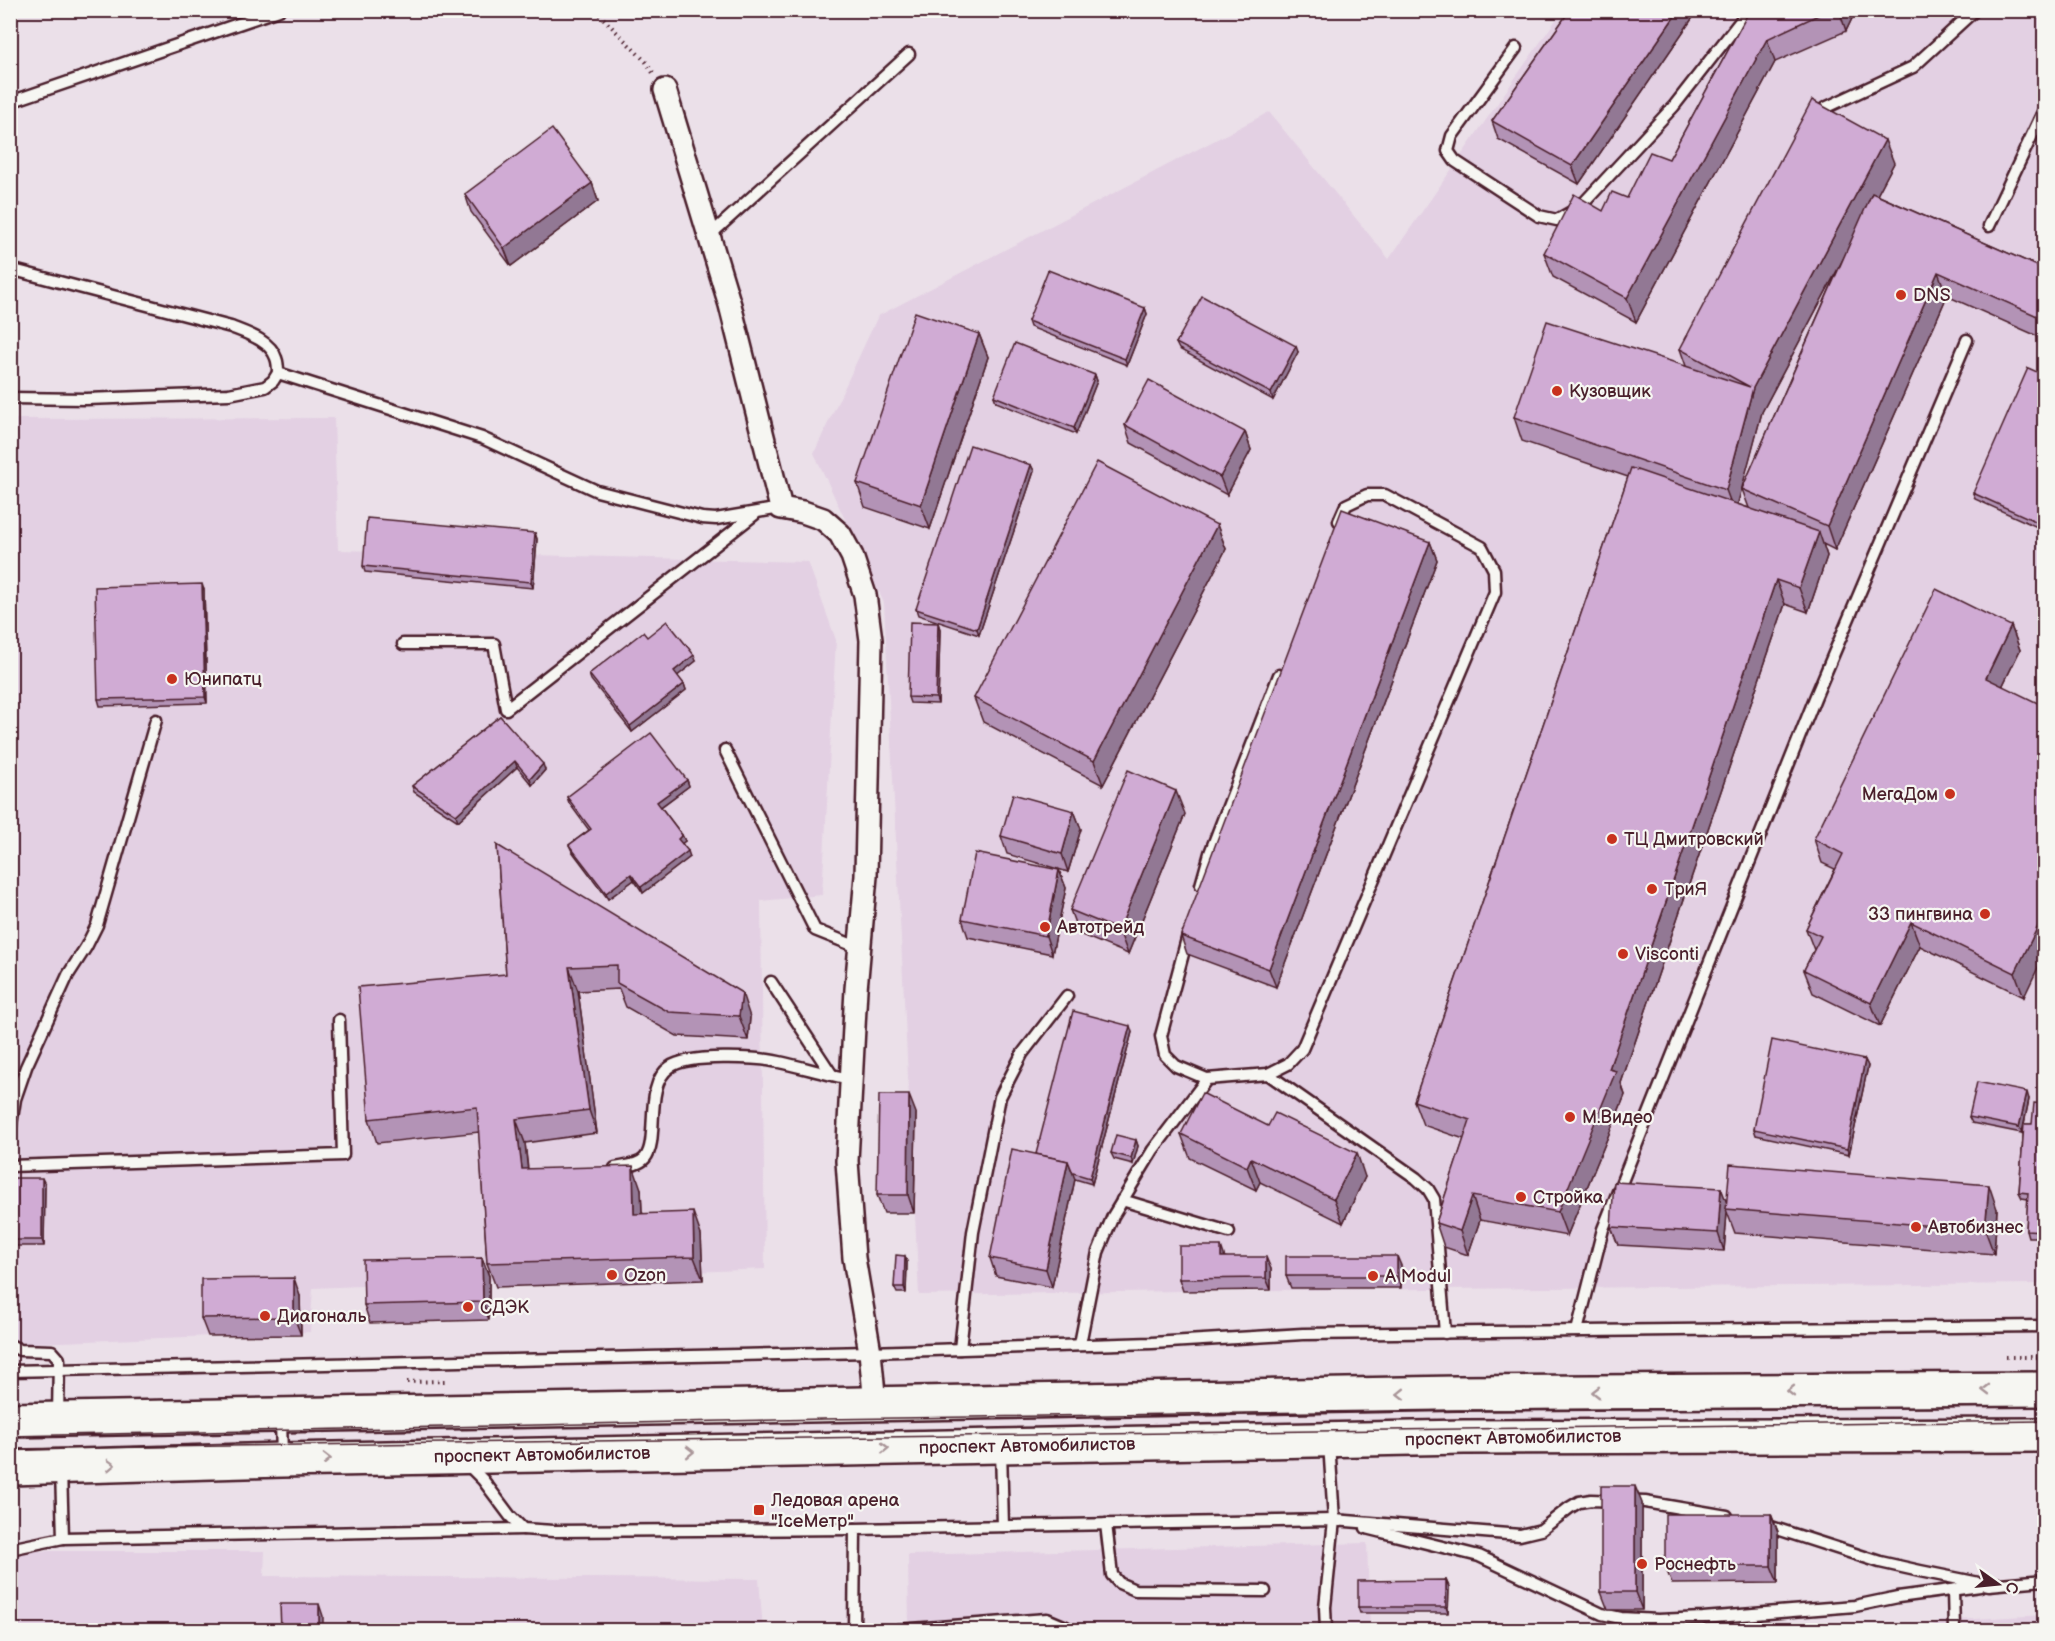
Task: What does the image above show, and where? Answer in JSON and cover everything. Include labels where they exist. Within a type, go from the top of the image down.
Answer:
[{"type":"main road","points":[[10,1420],[1469,1393],[2044,1389]]},
{"type":"main road","name":"проспект Автомобилистов","points":[[10,1468],[282,1460],[1464,1437],[2044,1435]]},
{"type":"street","points":[[664,90],[730,305],[781,508],[823,519],[840,534],[852,556],[866,595],[871,640],[866,876],[860,948],[842,1077],[854,1258],[870,1352],[875,1404]]},
{"type":"lane","points":[[10,102],[279,10]]},
{"type":"lane","points":[[1516,48],[1452,136],[1448,151],[1455,161],[1539,216],[1557,220],[1580,207],[1674,106],[1749,10]]},
{"type":"lane","points":[[1808,126],[1825,108],[1913,67],[1975,10]]},
{"type":"lane","points":[[709,236],[909,54]]},
{"type":"lane","points":[[1989,226],[2044,110]]},
{"type":"lane","points":[[10,269],[251,334],[272,351],[276,357],[278,373],[265,387],[229,394],[86,399],[10,398]]},
{"type":"lane","points":[[1577,1331],[1607,1218],[1815,698],[1967,340]]},
{"type":"lane","points":[[278,373],[482,438],[597,490],[702,518],[716,519],[781,508]]},
{"type":"lane","points":[[1191,922],[1161,1036],[1165,1055],[1176,1066],[1207,1079],[1268,1074],[1288,1064],[1302,1049],[1495,592],[1494,570],[1482,547],[1385,495],[1367,495],[1346,505],[1337,527]]},
{"type":"lane","points":[[403,644],[494,644],[506,709],[757,512]]},
{"type":"lane","points":[[1197,899],[1210,853],[1282,668]]},
{"type":"lane","points":[[10,1131],[15,1099],[26,1067],[68,975],[97,925],[156,720]]},
{"type":"lane","points":[[725,750],[815,930],[860,948]]},
{"type":"lane","points":[[771,982],[842,1077]]},
{"type":"lane","points":[[960,1349],[973,1232],[1000,1097],[1022,1054],[1067,996]]},
{"type":"lane","points":[[10,1166],[343,1155],[339,1020]]},
{"type":"lane","points":[[605,1170],[632,1165],[644,1160],[649,1151],[654,1099],[659,1079],[670,1066],[693,1059],[777,1061],[842,1077]]},
{"type":"lane","points":[[1268,1074],[1407,1171],[1428,1189],[1434,1199],[1446,1333]]},
{"type":"lane","points":[[1080,1344],[1098,1252],[1113,1216],[1153,1150],[1207,1079]]},
{"type":"lane","points":[[1122,1200],[1228,1232]]},
{"type":"lane","points":[[10,1371],[870,1352],[1152,1343],[1303,1334],[2044,1326]]},
{"type":"lane","points":[[10,1345],[20,1350],[52,1352],[59,1359],[58,1419]]},
{"type":"lane","points":[[281,1415],[282,1460]]},
{"type":"lane","points":[[1326,1630],[1325,1606],[1334,1520],[1329,1441]]},
{"type":"lane","points":[[1000,1446],[1003,1526]]},
{"type":"lane","points":[[459,1457],[483,1480],[510,1516],[523,1529]]},
{"type":"lane","points":[[61,1467],[63,1538]]},
{"type":"lane","points":[[10,1549],[63,1538],[523,1529],[554,1531],[855,1529],[1334,1520],[1520,1535],[1541,1530],[1579,1502],[1591,1500],[1646,1502],[1748,1520],[1880,1562],[1989,1585]]},
{"type":"lane","points":[[1334,1520],[1479,1556],[1602,1614],[1621,1618],[1658,1620],[1703,1618],[1855,1606],[1898,1597],[2044,1580]]},
{"type":"lane","points":[[1106,1524],[1112,1575],[1119,1583],[1135,1590],[1265,1591]]},
{"type":"lane","points":[[854,1630],[855,1529]]},
{"type":"lane","points":[[1953,1590],[1954,1630]]},
{"type":"lane","points":[[898,1630],[1047,1619],[1066,1627],[1067,1630]]},
{"type":"path","points":[[595,10],[646,62],[664,90]]},
{"type":"path","points":[[2006,1357],[2044,1358]]},
{"type":"path","points":[[401,1382],[448,1381]]},
{"type":"shaded area","points":[[1562,11],[2044,11],[2044,1284],[919,1295],[884,603],[814,453],[878,316],[1269,112],[1389,259]]},
{"type":"shaded area","points":[[334,418],[338,550],[808,562],[836,640],[822,895],[761,901],[765,1269],[313,1288],[310,1332],[11,1344],[10,419]]},
{"type":"shaded area","points":[[1367,1543],[1370,1630],[909,1630],[908,1555]]},
{"type":"shaded area","points":[[10,1551],[265,1551],[264,1576],[759,1579],[763,1630],[11,1630]]},
{"type":"shaded area","points":[[2044,1615],[2044,1630],[1926,1630],[1938,1621]]},
{"type":"building","points":[[1570,10],[1679,10],[1572,166],[1492,121]]},
{"type":"building","points":[[1750,10],[1829,10],[1767,39],[1627,298],[1544,253],[1574,194],[1603,211],[1612,192],[1627,198],[1650,152],[1669,159]]},
{"type":"building","points":[[1812,100],[1885,140],[1753,388],[1726,490],[1514,417],[1547,321],[1750,387],[1680,349]]},
{"type":"building","points":[[552,129],[592,183],[504,248],[465,194]]},
{"type":"building","points":[[1872,193],[2044,269],[2044,319],[1938,272],[1827,526],[1742,489]]},
{"type":"building","points":[[1048,270],[1145,308],[1125,359],[1028,321]]},
{"type":"building","points":[[1202,296],[1296,346],[1271,393],[1176,343]]},
{"type":"building","points":[[915,312],[979,334],[921,505],[857,483]]},
{"type":"building","points":[[1015,343],[1095,375],[1074,428],[994,396]]},
{"type":"building","points":[[2028,368],[2044,375],[2044,525],[1973,493]]},
{"type":"building","points":[[1149,380],[1245,432],[1220,477],[1125,425]]},
{"type":"building","points":[[970,445],[1031,465],[977,629],[916,609]]},
{"type":"building","points":[[1097,462],[1217,525],[1094,761],[974,698]]},
{"type":"building","name":"ТЦ Дмитровский","points":[[1631,468],[1819,532],[1799,588],[1776,580],[1609,1069],[1616,1071],[1558,1212],[1472,1196],[1460,1231],[1436,1223],[1470,1120],[1414,1101]]},
{"type":"building","points":[[1342,509],[1430,542],[1269,969],[1181,936]]},
{"type":"building","points":[[367,518],[535,533],[531,582],[363,566]]},
{"type":"building","points":[[202,584],[205,697],[98,699],[95,587]]},
{"type":"building","name":"МегаДом","points":[[1936,589],[2011,626],[1986,678],[2044,706],[2044,914],[2015,973],[1911,922],[1871,1003],[1804,970],[1821,936],[1806,929],[1843,854],[1814,839]]},
{"type":"building","points":[[667,621],[694,655],[674,671],[684,684],[630,726],[589,674],[643,632],[647,637]]},
{"type":"building","points":[[910,622],[938,623],[936,698],[908,697]]},
{"type":"building","points":[[500,716],[543,764],[530,779],[515,761],[456,815],[412,786]]},
{"type":"building","points":[[651,733],[687,780],[657,802],[682,835],[678,839],[688,851],[641,887],[631,874],[606,893],[569,845],[591,829],[567,797]]},
{"type":"building","points":[[1128,770],[1176,791],[1119,930],[1070,910]]},
{"type":"building","points":[[1013,794],[1074,811],[1062,854],[1001,836]]},
{"type":"building","points":[[497,845],[742,993],[739,1016],[669,1012],[617,983],[617,965],[569,967],[589,1110],[516,1119],[522,1169],[633,1166],[634,1214],[693,1212],[694,1257],[487,1263],[477,1107],[369,1119],[358,987],[506,974]]},
{"type":"building","points":[[975,853],[1059,870],[1046,936],[962,919]]},
{"type":"building","points":[[1073,1011],[1130,1026],[1090,1178],[1073,1173],[1068,1161],[1036,1154]]},
{"type":"building","points":[[1772,1040],[1865,1060],[1847,1149],[1754,1129]]},
{"type":"building","points":[[1977,1082],[2027,1092],[2019,1127],[1969,1117]]},
{"type":"building","points":[[1202,1093],[1268,1126],[1275,1113],[1357,1153],[1334,1199],[1251,1158],[1247,1167],[1181,1134]]},
{"type":"building","points":[[879,1095],[909,1095],[908,1195],[877,1195]]},
{"type":"building","points":[[2034,1103],[2044,1104],[2044,1231],[2026,1230],[2028,1193],[2019,1192],[2024,1124],[2032,1124]]},
{"type":"building","points":[[1116,1135],[1136,1140],[1131,1158],[1111,1153]]},
{"type":"building","points":[[1012,1149],[1068,1161],[1046,1269],[990,1258]]},
{"type":"building","points":[[1730,1164],[1989,1185],[1985,1230],[1726,1209]]},
{"type":"building","points":[[10,1178],[42,1178],[42,1240],[10,1240]]},
{"type":"building","points":[[1614,1182],[1721,1188],[1718,1233],[1611,1227]]},
{"type":"building","points":[[1179,1246],[1221,1246],[1221,1257],[1266,1257],[1266,1278],[1179,1279]]},
{"type":"building","points":[[896,1255],[905,1256],[904,1287],[894,1287]]},
{"type":"building","points":[[1286,1256],[1397,1256],[1397,1276],[1286,1276]]},
{"type":"building","points":[[482,1258],[483,1302],[364,1305],[363,1260]]},
{"type":"building","points":[[294,1278],[294,1317],[201,1318],[201,1279]]},
{"type":"building","points":[[1601,1486],[1635,1486],[1635,1592],[1601,1592]]},
{"type":"building","points":[[1665,1514],[1771,1514],[1771,1566],[1665,1566]]},
{"type":"building","points":[[1446,1580],[1446,1607],[1358,1607],[1358,1581]]},
{"type":"building","points":[[280,1604],[319,1604],[319,1630],[281,1630]]},
{"type":"tram line","points":[[10,1436],[824,1419],[1460,1410],[2044,1407]]},
{"type":"tram line","points":[[10,1449],[518,1439],[2044,1421]]},
{"type":"place","name":"DNS","points":[[1901,295]]},
{"type":"place","name":"Кузовщик","points":[[1557,391]]},
{"type":"place","name":"Юнипатц","points":[[172,679]]},
{"type":"place","name":"МегаДом","points":[[1950,794]]},
{"type":"place","name":"ТЦ Дмитровский","points":[[1612,839]]},
{"type":"place","name":"ТриЯ","points":[[1652,889]]},
{"type":"place","name":"33 пингвина","points":[[1985,914]]},
{"type":"place","name":"Автотрейд","points":[[1045,927]]},
{"type":"place","name":"Visconti","points":[[1623,954]]},
{"type":"place","name":"М.Видео","points":[[1570,1117]]},
{"type":"place","name":"Стройка","points":[[1521,1197]]},
{"type":"place","name":"Автобизнес","points":[[1916,1227]]},
{"type":"place","name":"Ozon","points":[[612,1275]]},
{"type":"place","name":"A Modul","points":[[1373,1276]]},
{"type":"place","name":"СДЭК","points":[[468,1307]]},
{"type":"place","name":"Диагональ","points":[[265,1316]]},
{"type":"place","name":"Ледовая арена \"IceМетр\"","points":[[759,1510]]},
{"type":"place","name":"Роснефть","points":[[1642,1564]]}]
